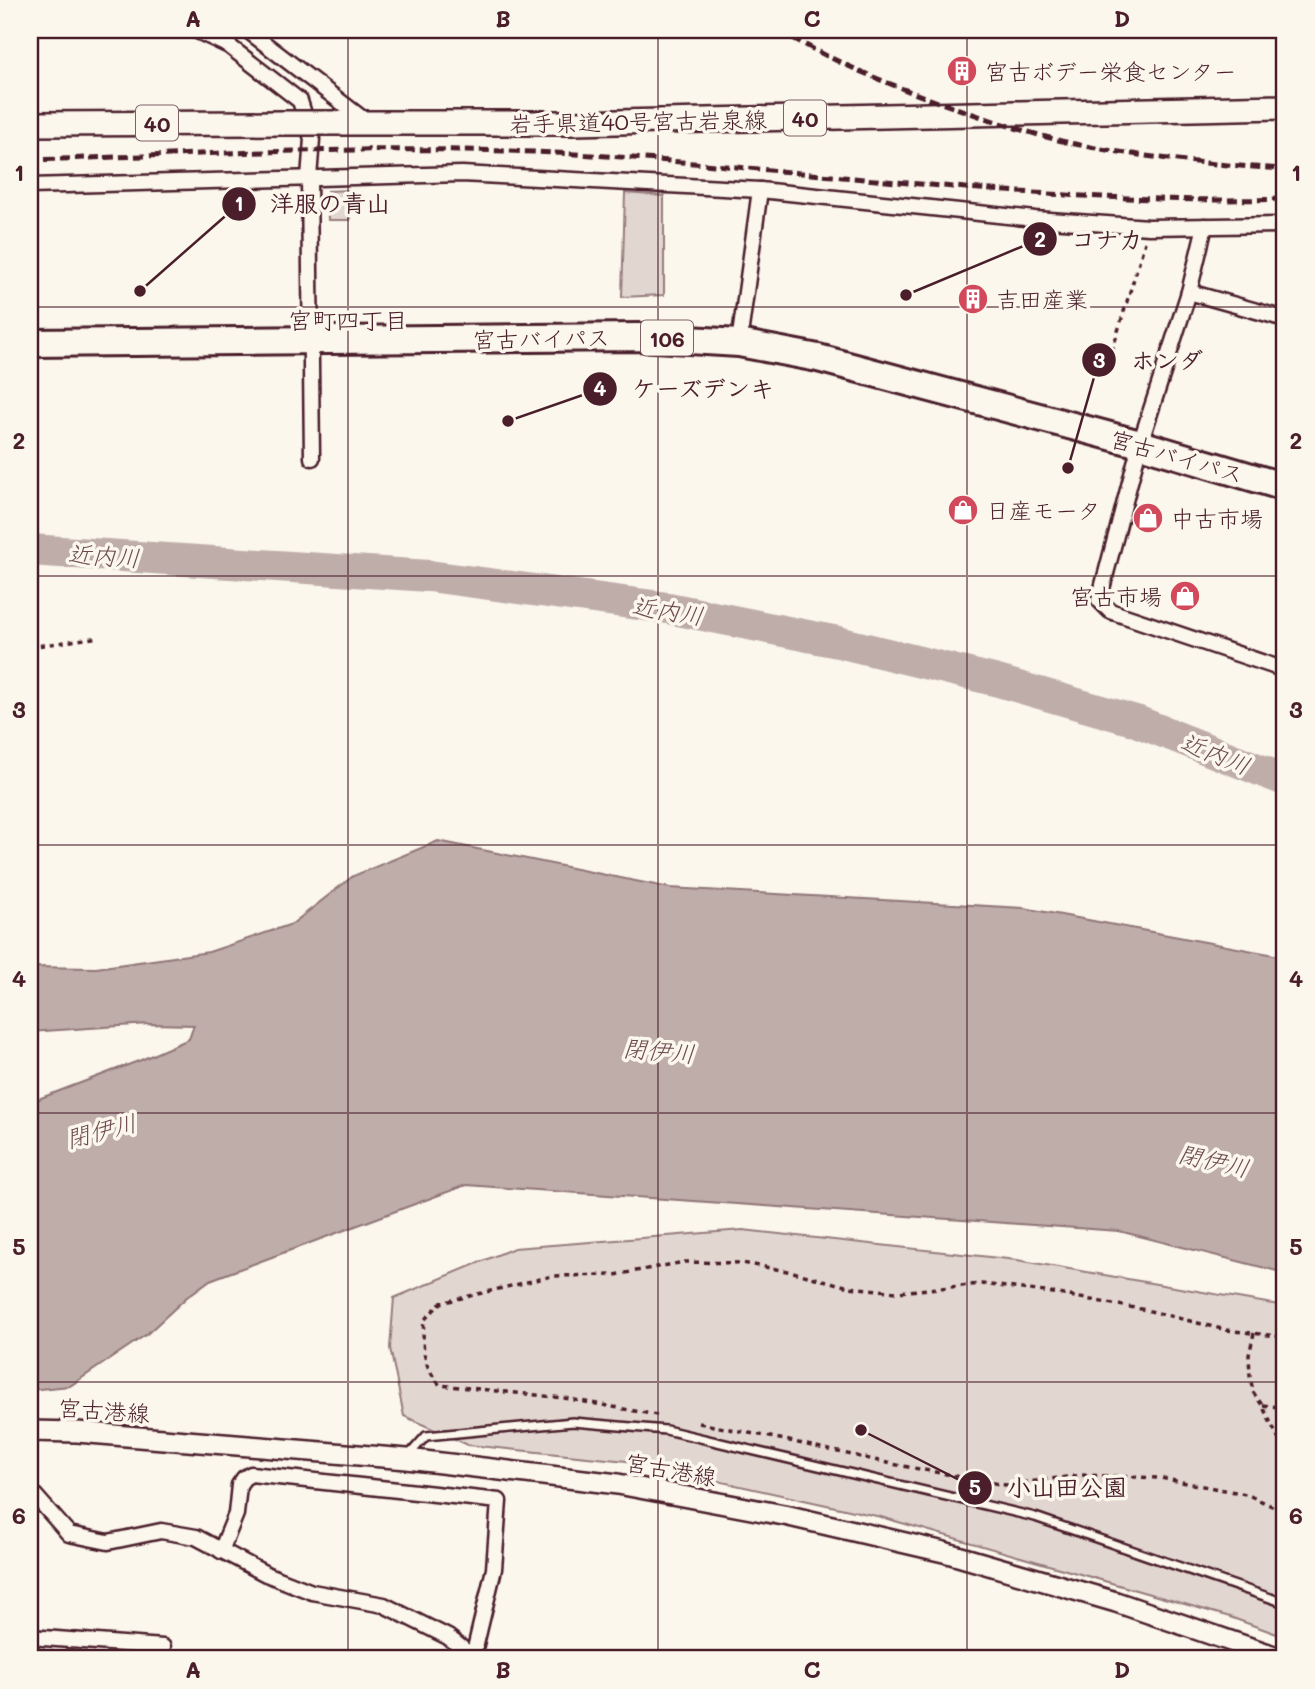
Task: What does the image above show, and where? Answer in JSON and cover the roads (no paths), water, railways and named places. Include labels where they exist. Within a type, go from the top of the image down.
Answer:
[{"type":"highway","name":"宮古バイパス","points":[[30,343],[639,337],[739,343],[818,358],[1140,444],[1285,487]]},
{"type":"main road","name":"岩手県道40号宮古岩泉線","points":[[30,124],[588,123],[1285,107]]},
{"type":"main road","name":"宮古港線","points":[[30,1431],[77,1432],[407,1459],[618,1484],[789,1516],[944,1552],[1103,1598],[1283,1659]]},
{"type":"street","points":[[195,30],[229,46],[300,101],[312,139],[309,178],[312,458]]},
{"type":"street","points":[[247,30],[368,123]]},
{"type":"street","points":[[30,186],[462,174],[761,190],[1035,219],[1149,227],[1285,225]]},
{"type":"street","points":[[739,343],[761,190]]},
{"type":"street","points":[[1205,226],[1189,292],[1140,444],[1099,600],[1110,611],[1285,670]]},
{"type":"street","points":[[1189,292],[1285,319]]},
{"type":"street","points":[[30,1490],[69,1534],[108,1542],[161,1531],[196,1538],[221,1551],[266,1574],[312,1592],[384,1605],[448,1637],[473,1658],[494,1569],[499,1501],[251,1474],[239,1485],[236,1514],[221,1551]]},
{"type":"street","points":[[30,1637],[163,1647]]},
{"type":"lane","points":[[407,1459],[426,1436],[573,1422],[666,1430],[1035,1517],[1285,1603]]},
{"type":"water","name":"閉伊川","points":[[438,841],[670,888],[1024,908],[1285,957],[1285,1273],[1119,1231],[466,1185],[210,1280],[147,1334],[70,1386],[30,1390],[30,1104],[189,1039],[194,1025],[150,1024],[30,1032],[30,967],[96,968],[209,952],[292,924],[353,876]]},
{"type":"waterway","name":"近内川","points":[[30,550],[429,576],[668,608],[838,642],[998,681],[1136,721],[1285,780]]},
{"type":"railway","points":[[779,30],[837,61],[897,87],[1040,135],[1075,144],[1153,157],[1285,169]]},
{"type":"railway","points":[[30,160],[311,151],[522,152],[592,155],[1025,192],[1198,200],[1285,199]]},
{"type":"place","name":"宮古ボデー栄食センター","points":[[962,71]]},
{"type":"place","name":"洋服の青山","points":[[140,291]]},
{"type":"place","name":"コナカ","points":[[906,295]]},
{"type":"place","name":"吉田産業","points":[[973,299]]},
{"type":"place","name":"ケーズデンキ","points":[[508,421]]},
{"type":"place","name":"ホンダ","points":[[1068,468]]},
{"type":"place","name":"日産モータ","points":[[963,510]]},
{"type":"place","name":"中古市場","points":[[1148,518]]},
{"type":"place","name":"宮古市場","points":[[1185,596]]},
{"type":"place","name":"小山田公園","points":[[861,1430]]},
{"type":"district","name":"宮町四丁目","points":[[348,319]]}]
